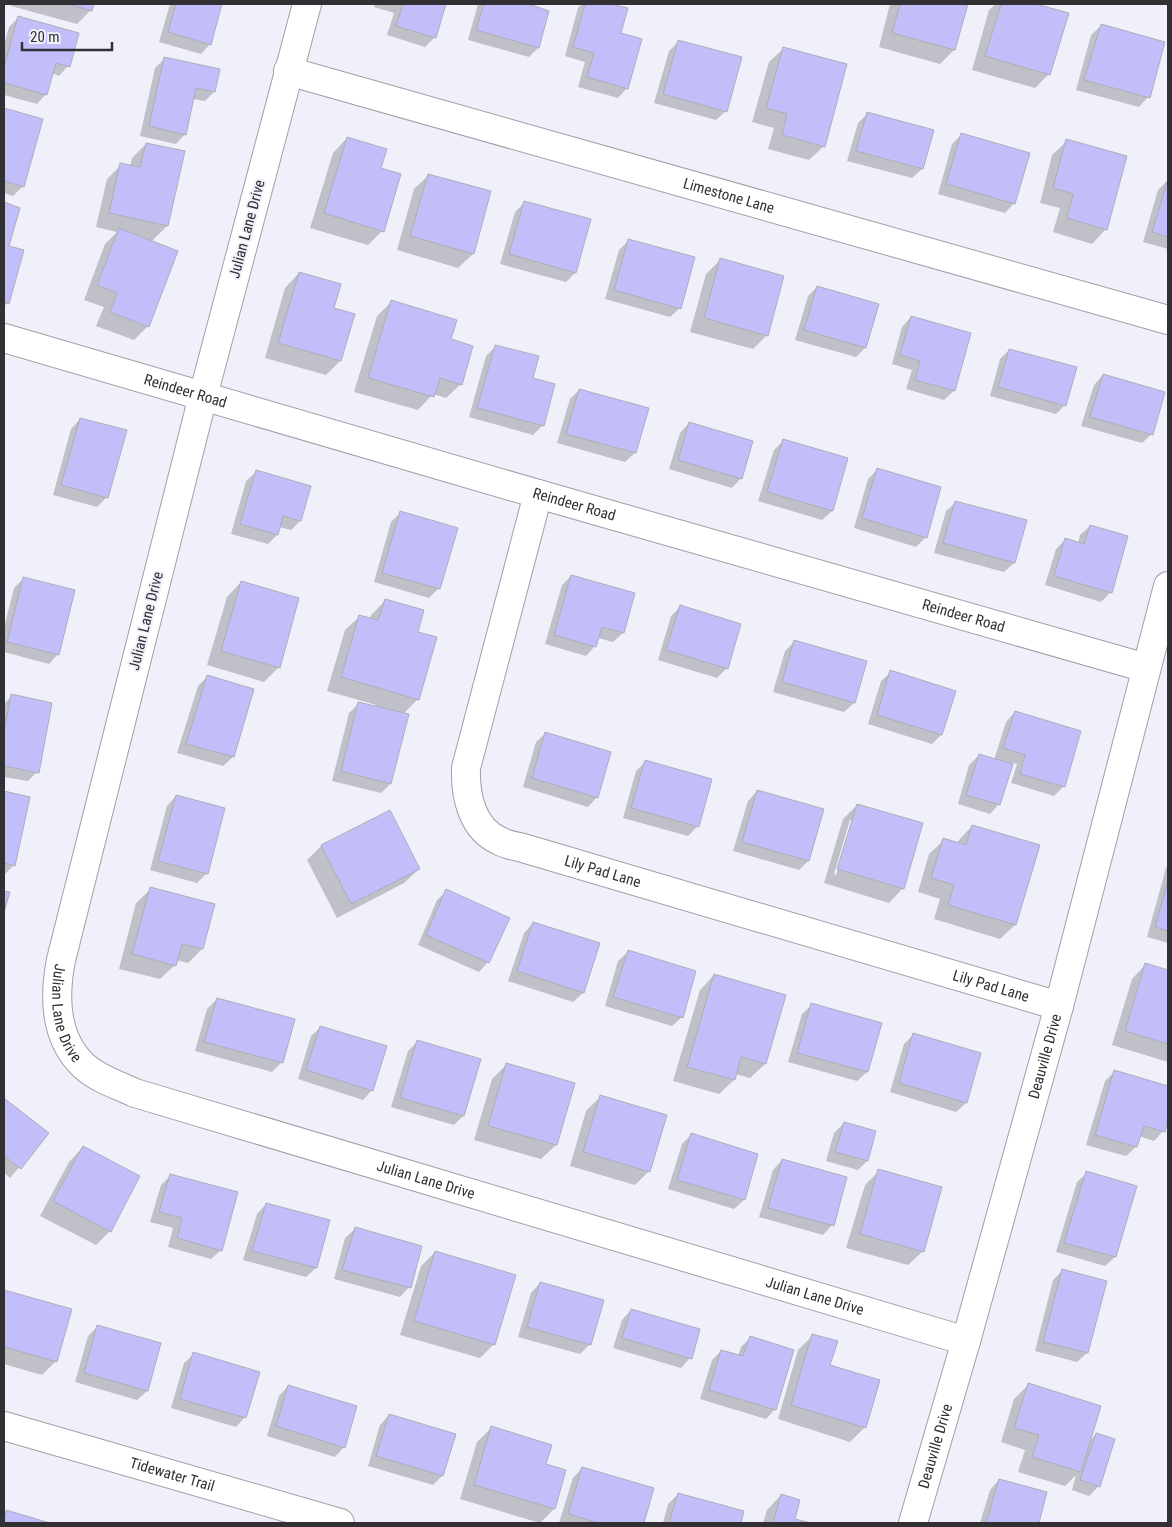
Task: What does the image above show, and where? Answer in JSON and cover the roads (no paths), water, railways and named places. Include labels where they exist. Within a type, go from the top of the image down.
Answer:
[{"type":"street","name":"Julian Lane Drive","points":[[307,4],[204,396],[61,960],[57,979],[57,1015],[72,1052],[84,1066],[103,1079],[135,1093],[966,1341]]},
{"type":"street","name":"Limestone Lane","points":[[288,71],[1168,320]]},
{"type":"street","name":"Reindeer Road","points":[[4,338],[538,494],[1146,668]]},
{"type":"street","name":"Lily Pad Lane","points":[[538,494],[466,768],[467,794],[471,809],[476,819],[486,831],[499,841],[515,846],[1059,1006]]},
{"type":"street","name":"Deauville Drive","points":[[913,1523],[966,1341],[1059,1006],[1168,586]]},
{"type":"street","name":"Tidewater Trail","points":[[4,1426],[340,1523]]}]
